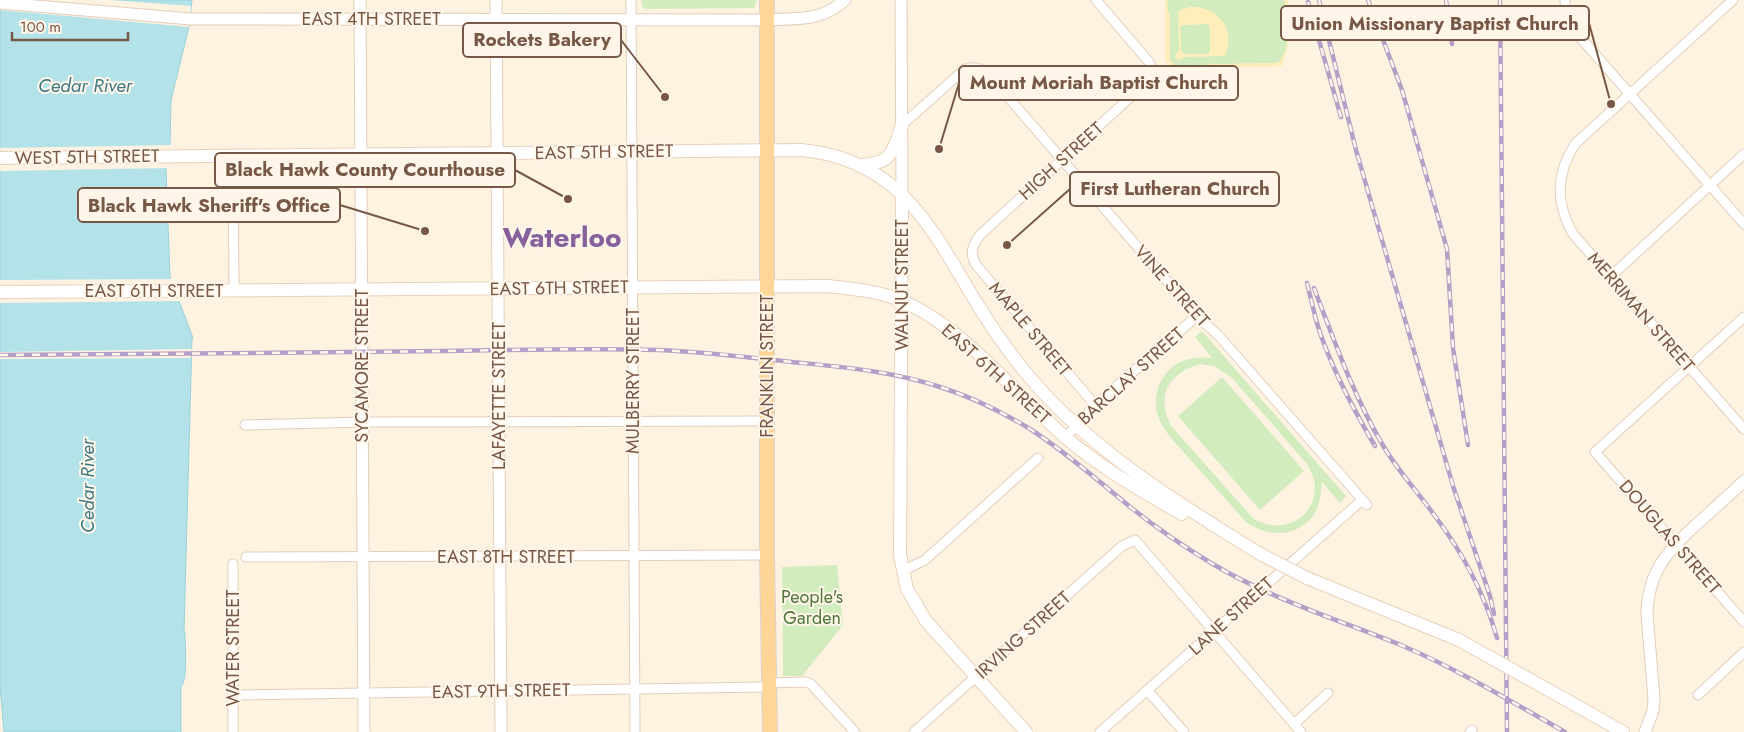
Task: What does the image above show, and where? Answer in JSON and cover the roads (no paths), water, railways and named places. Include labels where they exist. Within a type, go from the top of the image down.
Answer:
[{"type":"main road","name":"FRANKLIN STREET","points":[[767,0],[767,555],[770,732]]},
{"type":"main road","points":[[860,165],[874,165],[883,162],[890,156],[895,148],[902,125]]},
{"type":"main road","name":"EAST 5TH STREET","points":[[174,156],[766,151],[816,152],[843,158],[877,174],[915,208],[934,233],[982,312],[1012,356],[1036,385],[1076,426],[1134,473],[1243,544]]},
{"type":"main road","name":"WEST 5TH STREET","points":[[0,158],[174,156]]},
{"type":"main road","name":"WALNUT STREET","points":[[902,196],[900,555],[902,570],[907,589],[926,621],[1026,732]]},
{"type":"main road","name":"EAST 6TH STREET","points":[[0,292],[767,286],[828,286],[868,291],[902,301],[933,318],[957,336],[1066,438],[1108,470],[1196,522],[1243,544]]},
{"type":"main road","points":[[1243,544],[1307,578],[1458,640],[1623,732]]},
{"type":"street","name":"SYCAMORE STREET","points":[[360,0],[364,732]]},
{"type":"street","name":"LAFAYETTE STREET","points":[[496,0],[501,732]]},
{"type":"street","name":"MULBERRY STREET","points":[[631,0],[635,732]]},
{"type":"street","name":"EAST 4TH STREET","points":[[0,3],[191,19],[767,20],[821,15],[829,12],[845,0]]},
{"type":"street","name":"WALNUT STREET","points":[[901,0],[902,196]]},
{"type":"street","name":"HIGH STREET","points":[[972,249],[980,235],[1146,83],[1152,75],[1149,62],[1096,0]]},
{"type":"street","name":"MERRIMAN STREET","points":[[1733,0],[1575,144],[1566,158],[1560,184],[1565,220],[1573,234],[1744,429]]},
{"type":"street","points":[[1565,1],[1566,16],[1571,27],[1744,224]]},
{"type":"street","name":"VINE STREET","points":[[902,125],[965,70],[978,67],[988,74],[1197,316],[1219,336],[1365,502]]},
{"type":"street","points":[[1610,277],[1744,154]]},
{"type":"street","points":[[232,156],[234,291]]},
{"type":"street","name":"MAPLE STREET","points":[[972,249],[973,261],[1095,406]]},
{"type":"street","name":"BARCLAY STREET","points":[[1066,438],[1095,406],[1197,316]]},
{"type":"street","points":[[1689,367],[1744,317]]},
{"type":"street","name":"DOUGLAS STREET","points":[[1689,367],[1595,452],[1744,622]]},
{"type":"street","points":[[244,426],[363,422],[768,421]]},
{"type":"street","points":[[902,570],[925,560],[1038,458]]},
{"type":"street","points":[[1645,732],[1653,711],[1654,699],[1648,602],[1657,570],[1662,560],[1676,544],[1744,480]]},
{"type":"street","name":"LANE STREET","points":[[1100,732],[1213,631],[1365,502]]},
{"type":"street","name":"IRVING STREET","points":[[914,732],[1122,546],[1135,540],[1213,631]]},
{"type":"street","name":"EAST 8TH STREET","points":[[246,557],[767,555]]},
{"type":"street","name":"WATER STREET","points":[[233,564],[233,732]]},
{"type":"street","points":[[1213,631],[1301,732]]},
{"type":"street","points":[[1698,695],[1744,652]]},
{"type":"street","name":"EAST 9TH STREET","points":[[233,695],[635,689],[770,685],[806,682],[811,684],[855,732]]},
{"type":"street","points":[[1147,690],[1184,732]]},
{"type":"street","points":[[1294,724],[1328,694]]},
{"type":"water","name":"Cedar River","points":[[2,0],[192,0],[189,27],[171,100],[170,145],[166,168],[170,277],[193,338],[184,630],[186,663],[185,677],[181,687],[181,732],[4,732],[0,686],[0,18]]},
{"type":"railway","points":[[1319,0],[1356,150],[1453,486],[1490,596],[1494,614]]},
{"type":"railway","points":[[1368,0],[1402,90],[1447,249],[1453,348],[1468,445]]},
{"type":"railway","points":[[1446,0],[1452,44]]},
{"type":"railway","points":[[1500,0],[1507,732]]},
{"type":"railway","points":[[1308,2],[1341,117]]},
{"type":"railway","points":[[1307,283],[1316,320],[1327,353],[1350,401],[1375,446]]},
{"type":"railway","points":[[1314,288],[1344,366],[1371,424],[1393,461],[1445,530],[1472,574],[1497,638]]},
{"type":"railway","points":[[0,355],[551,349],[659,350],[867,370],[904,377],[964,395],[1030,429],[1069,457],[1159,529],[1234,576],[1281,598],[1424,655],[1565,732]]},
{"type":"place","name":"Rockets Bakery","points":[[665,97]]},
{"type":"place","name":"Union Missionary Baptist Church","points":[[1611,104]]},
{"type":"place","name":"Mount Moriah Baptist Church","points":[[939,149]]},
{"type":"place","name":"Black Hawk County Courthouse","points":[[568,199]]},
{"type":"place","name":"Black Hawk Sheriff's Office","points":[[425,231]]},
{"type":"place","name":"First Lutheran Church","points":[[1007,245]]},
{"type":"district","name":"Waterloo","points":[[562,237]]},
{"type":"park label","name":"People's Garden","points":[[812,607]]}]
